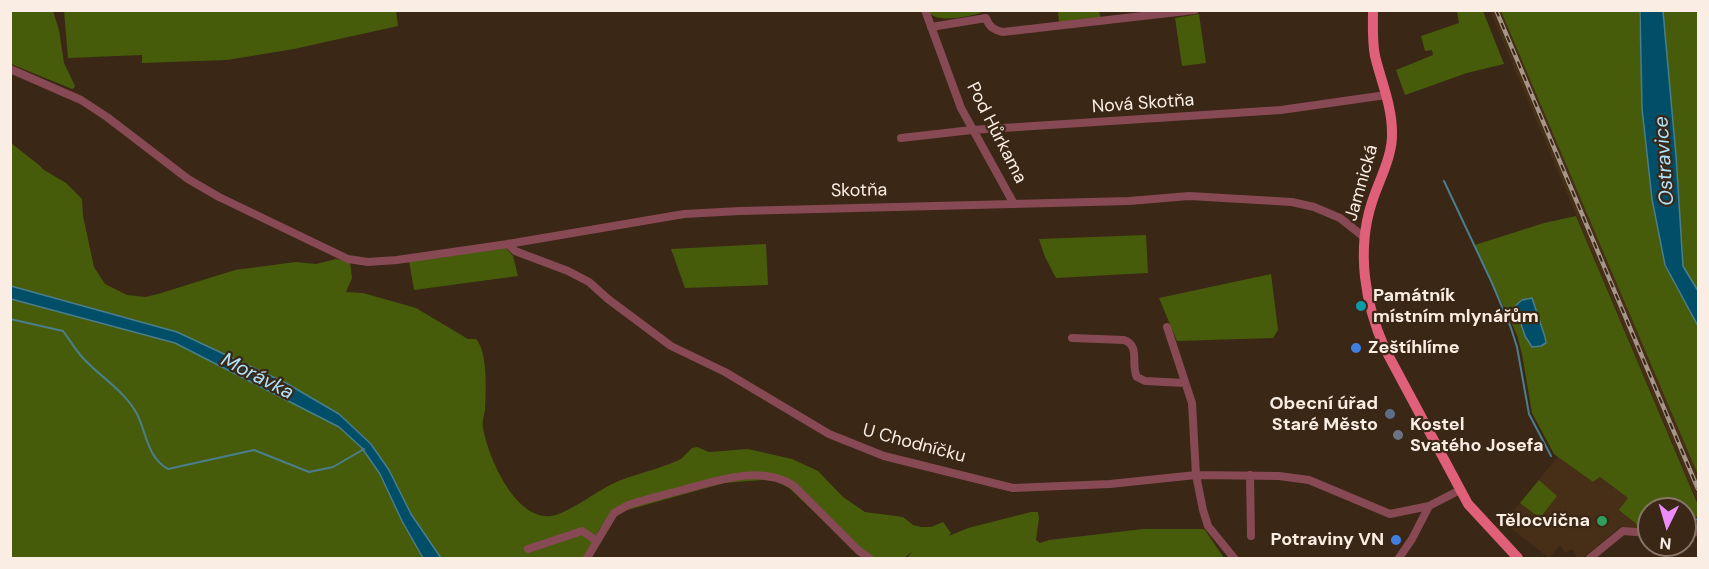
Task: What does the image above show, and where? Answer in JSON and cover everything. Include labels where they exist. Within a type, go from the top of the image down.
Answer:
[{"type":"main road","name":"Jamnická","points":[[1373,10],[1374,46],[1392,124],[1392,138],[1371,205],[1364,237],[1368,298],[1376,328],[1400,379],[1460,490],[1478,516],[1518,558]]},
{"type":"street","name":"Pod Hůrkama","points":[[924,10],[961,108],[1014,204]]},
{"type":"street","points":[[931,27],[986,14],[988,25],[994,30],[1003,32],[1195,10]]},
{"type":"street","name":"Skotňa","points":[[10,69],[81,100],[188,179],[219,197],[348,259],[368,262],[508,244],[684,214],[1129,201],[1189,196],[1292,202],[1314,207],[1340,218],[1364,237]]},
{"type":"street","name":"Nová Skotňa","points":[[901,138],[972,130],[1281,110],[1386,95]]},
{"type":"street","name":"U Chodníčku","points":[[508,244],[515,251],[568,271],[589,282],[671,346],[724,372],[822,430],[854,446],[884,456],[1012,488],[1110,484],[1196,475],[1279,476],[1309,480],[1390,514],[1428,506]]},
{"type":"street","points":[[1167,327],[1192,404],[1198,491],[1209,526],[1234,558]]},
{"type":"street","points":[[1072,338],[1124,340],[1131,343],[1134,348],[1134,372],[1137,377],[1145,381],[1185,383]]},
{"type":"street","points":[[1250,475],[1251,536]]},
{"type":"street","points":[[587,558],[614,513],[628,505],[734,477],[776,477],[786,480],[869,558]]},
{"type":"street","points":[[1399,558],[1413,540],[1428,506],[1460,490]]},
{"type":"street","points":[[528,549],[582,531],[597,542]]},
{"type":"street","points":[[1590,558],[1623,531],[1637,532]]},
{"type":"shaded area","points":[[1490,11],[1501,11],[1572,175],[1698,475],[1698,503]]},
{"type":"shaded area","points":[[1558,456],[1593,482],[1600,477],[1637,505],[1637,528],[1620,527],[1583,558],[1577,558],[1573,549],[1565,553],[1560,545],[1549,558],[1504,523]]},
{"type":"green space","points":[[10,11],[53,11],[59,30],[64,63],[74,88],[11,64]]},
{"type":"green space","points":[[64,11],[396,11],[398,26],[294,49],[227,60],[142,63],[142,55],[68,58]]},
{"type":"green space","points":[[928,11],[982,11],[968,16],[944,18],[931,15]]},
{"type":"green space","points":[[1058,11],[1099,11],[1101,19],[1059,23]]},
{"type":"green space","points":[[1457,11],[1483,11],[1504,64],[1467,73],[1405,95],[1396,70],[1433,55],[1432,50],[1425,51],[1421,36],[1459,23]]},
{"type":"green space","points":[[1501,11],[1639,11],[1643,114],[1698,325],[1698,475]]},
{"type":"green space","points":[[1663,11],[1698,11],[1698,291],[1683,266]]},
{"type":"green space","points":[[1199,14],[1206,63],[1182,66],[1175,18]]},
{"type":"green space","points":[[11,143],[44,170],[66,183],[82,199],[83,216],[94,267],[105,284],[127,295],[145,297],[158,294],[235,270],[296,262],[316,264],[336,259],[350,262],[352,278],[346,292],[363,293],[416,308],[468,339],[476,339],[483,353],[486,393],[483,425],[491,455],[497,470],[515,498],[538,515],[551,516],[565,511],[612,484],[681,459],[692,448],[697,447],[709,452],[748,449],[792,459],[818,471],[843,497],[865,512],[903,517],[913,525],[921,527],[931,527],[943,522],[951,533],[949,536],[968,528],[1038,512],[1036,540],[1040,543],[1143,529],[1202,529],[1224,558],[907,558],[912,552],[904,558],[873,558],[849,545],[789,488],[776,481],[763,480],[724,483],[624,511],[600,528],[584,558],[441,558],[411,514],[389,470],[372,444],[339,414],[286,383],[177,332],[11,286]]},
{"type":"green space","points":[[1576,216],[1695,497],[1637,497],[1637,525],[1619,510],[1628,498],[1600,477],[1593,482],[1554,454],[1532,413],[1517,335],[1475,245],[1544,223]]},
{"type":"green space","points":[[1146,235],[1148,273],[1056,278],[1039,239]]},
{"type":"green space","points":[[766,244],[768,285],[685,288],[671,249]]},
{"type":"green space","points":[[505,247],[513,256],[518,276],[414,290],[409,261]]},
{"type":"green space","points":[[1271,274],[1278,330],[1273,338],[1177,341],[1159,298]]},
{"type":"green space","points":[[10,299],[175,343],[339,427],[362,448],[380,474],[402,521],[423,558],[11,558]]},
{"type":"green space","points":[[1539,480],[1557,496],[1540,518],[1520,503]]},
{"type":"water","name":"Ostravice","points":[[1640,11],[1663,11],[1683,266],[1698,291],[1698,326],[1665,265],[1652,199],[1642,108]]},
{"type":"water","name":"Morávka","points":[[11,286],[177,332],[286,383],[339,414],[371,444],[389,470],[411,514],[441,558],[423,558],[402,521],[380,474],[362,448],[339,427],[175,343],[11,299]]},
{"type":"water","points":[[1532,298],[1546,343],[1532,347],[1525,336],[1515,306],[1522,300]]},
{"type":"waterway","points":[[1444,181],[1511,328],[1517,347],[1529,414],[1551,456]]},
{"type":"waterway","points":[[10,319],[63,331],[82,357],[132,405],[152,452],[168,469],[254,450],[309,472],[333,467],[364,449]]},
{"type":"railway","points":[[1496,10],[1698,489]]},
{"type":"place","name":"Památník místním mlynářům","points":[[1361,306]]},
{"type":"place","name":"Zeštíhlíme","points":[[1356,348]]},
{"type":"place","name":"Obecní úřad Staré Město","points":[[1390,414]]},
{"type":"place","name":"Kostel Svatého Josefa","points":[[1398,435]]},
{"type":"place","name":"Tělocvična","points":[[1602,521]]},
{"type":"place","name":"Potraviny VN","points":[[1396,540]]}]
